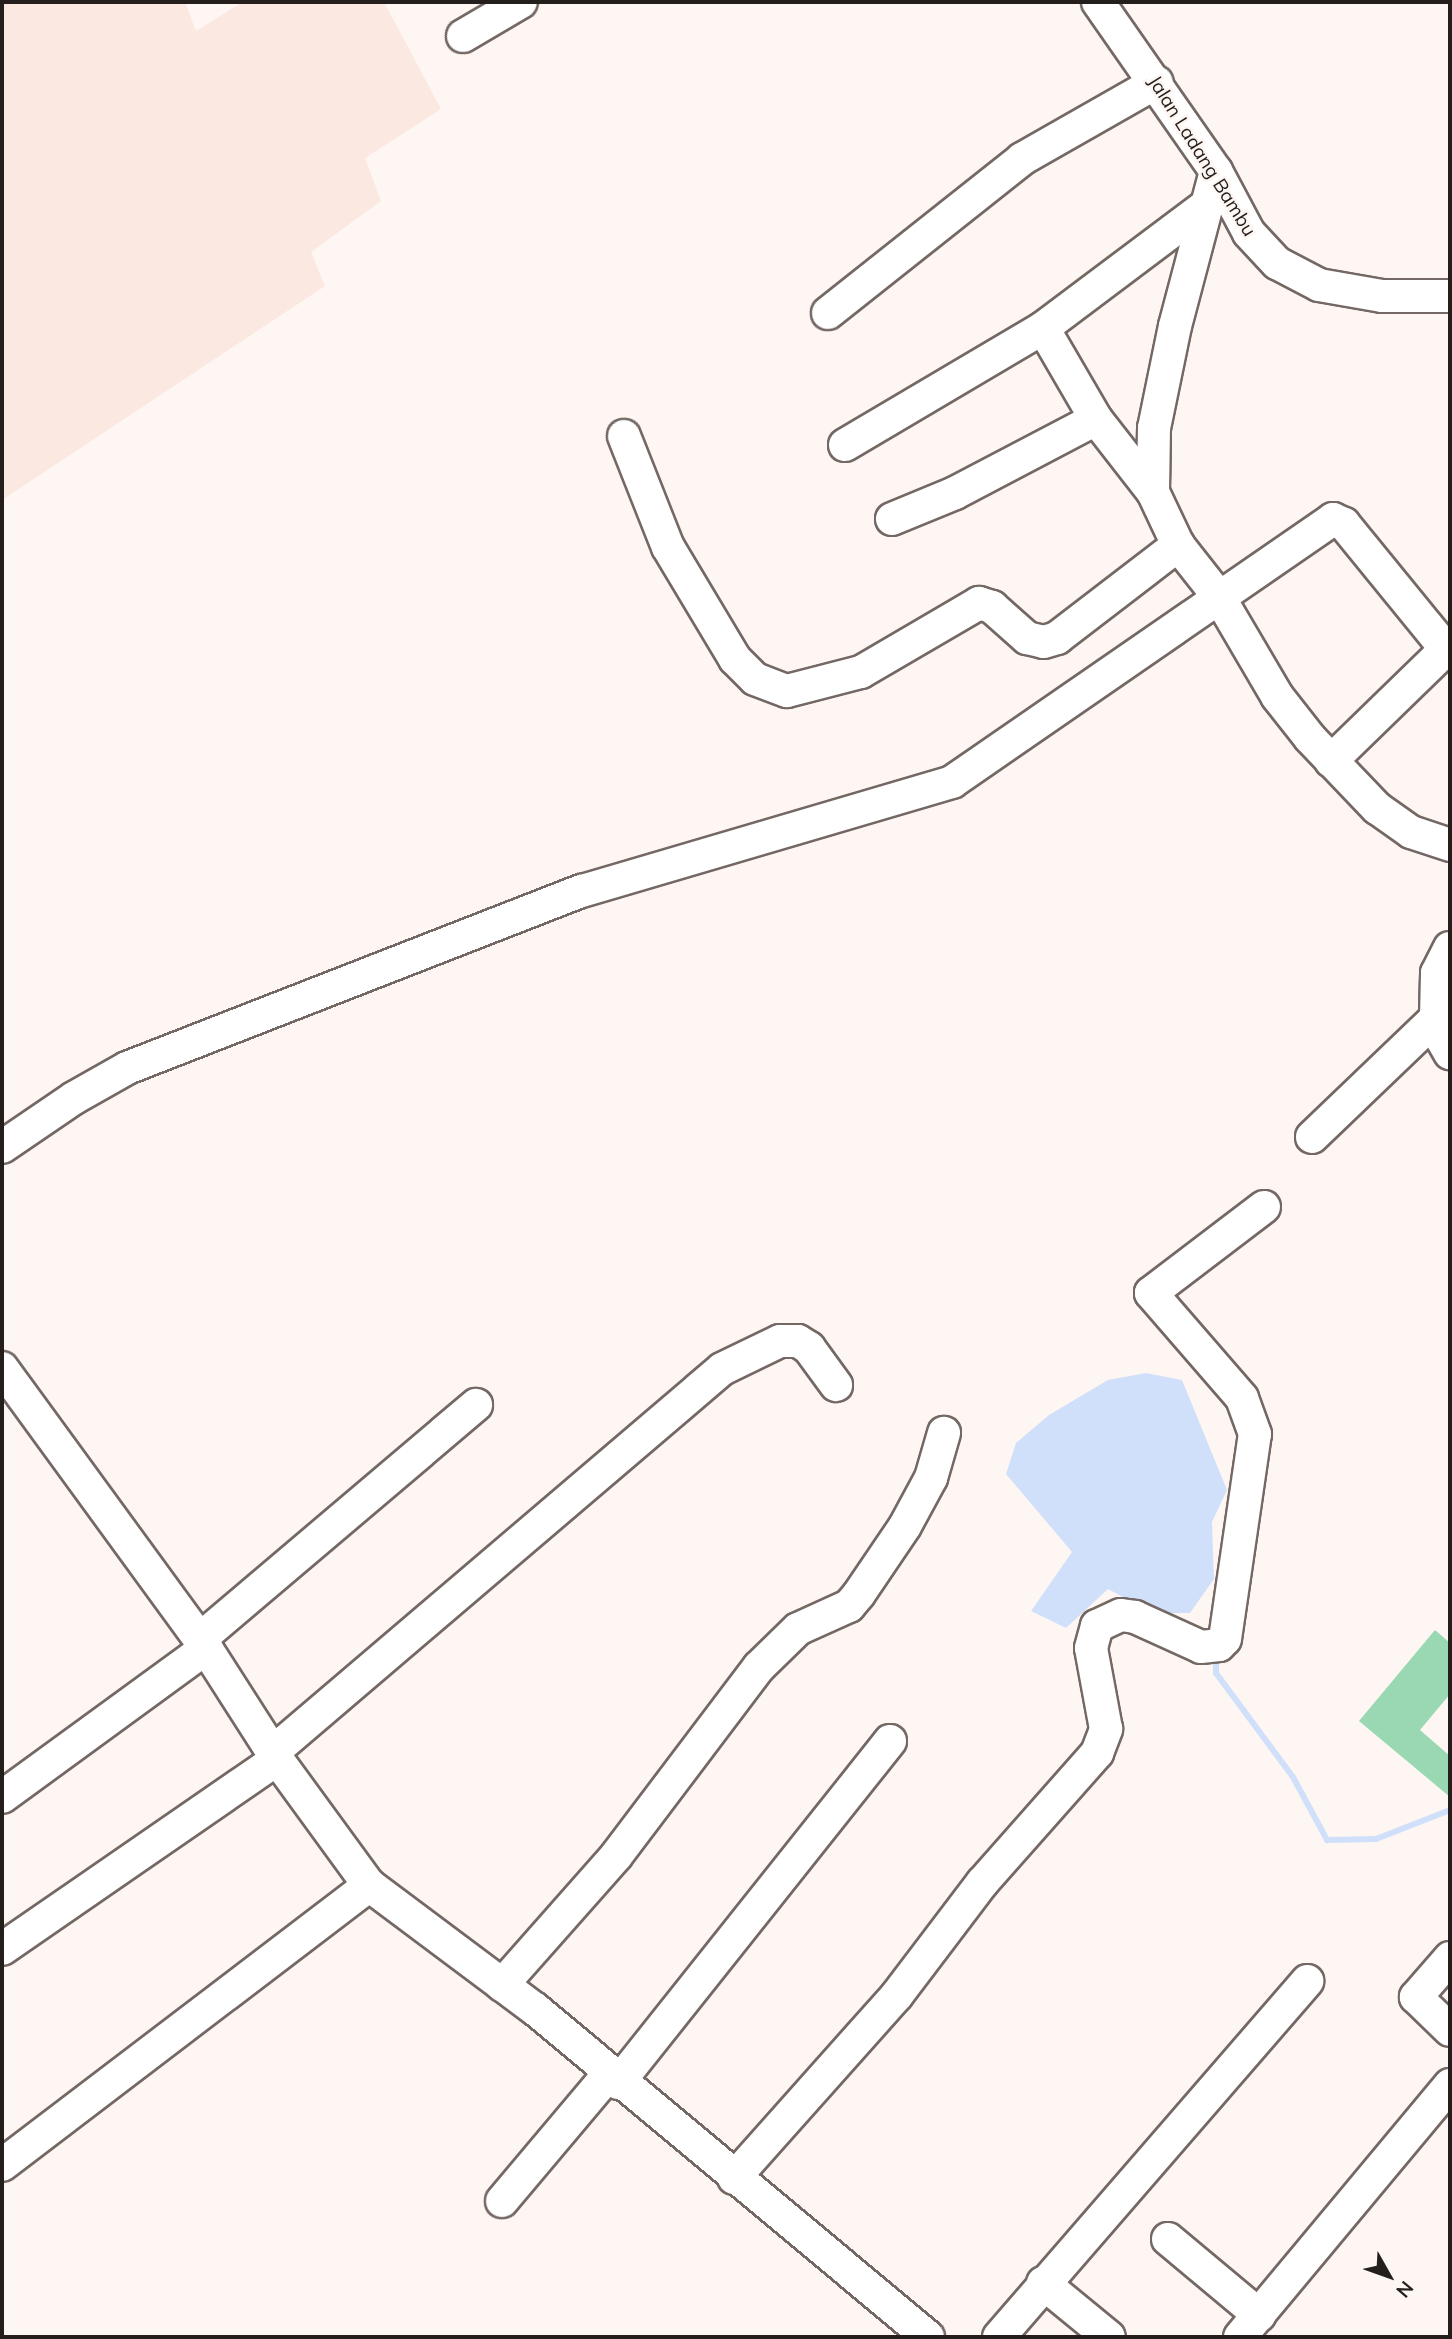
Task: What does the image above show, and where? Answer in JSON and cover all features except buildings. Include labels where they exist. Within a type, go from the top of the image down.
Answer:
[{"type":"street","points":[[463,36],[521,2]]},
{"type":"street","name":"Jalan Ladang Bambu","points":[[1098,2],[1157,82],[1216,171],[1249,233],[1291,274],[1319,285],[1382,296],[1450,296]]},
{"type":"street","points":[[828,313],[1022,159],[1157,82]]},
{"type":"street","points":[[1153,492],[1154,428],[1203,208],[1216,171]]},
{"type":"street","points":[[845,445],[1043,328],[1203,208]]},
{"type":"street","points":[[1043,328],[1096,419],[1153,492],[1178,545],[1219,597],[1277,696],[1331,761],[1377,808],[1411,832],[1450,845]]},
{"type":"street","points":[[892,519],[955,494],[1096,419]]},
{"type":"street","points":[[624,436],[668,547],[735,659],[755,679],[787,691],[861,672],[979,603],[992,607],[1027,638],[1044,642],[1057,638],[1178,545]]},
{"type":"street","points":[[2,1147],[74,1098],[140,1063],[569,896],[951,782],[1219,597],[1337,520],[1448,652],[1331,761]]},
{"type":"street","points":[[1312,1137],[1432,1022],[1439,1010],[1439,964],[1450,948]]},
{"type":"street","points":[[1432,1022],[1450,1053]]},
{"type":"street","points":[[734,2178],[897,1995],[982,1884],[1097,1753],[1106,1722],[1091,1648],[1097,1626],[1111,1616],[1135,1617],[1213,1646],[1226,1637],[1253,1424],[1242,1398],[1151,1293],[1264,1207]]},
{"type":"street","points":[[2,1949],[275,1755],[722,1369],[780,1341],[798,1341],[809,1348],[836,1385]]},
{"type":"street","points":[[2,1368],[203,1644],[275,1755],[369,1885],[502,1985],[928,2337]]},
{"type":"street","points":[[2,1797],[203,1644],[476,1405]]},
{"type":"street","points":[[502,1985],[615,1856],[759,1667],[798,1629],[849,1606],[859,1594],[905,1526],[931,1478],[944,1433]]},
{"type":"street","points":[[502,2201],[613,2078],[890,1741]]},
{"type":"street","points":[[2,2165],[369,1885]]},
{"type":"street","points":[[1450,1958],[1416,1997],[1450,2030]]},
{"type":"street","points":[[999,2337],[1307,1981]]},
{"type":"street","points":[[1168,2239],[1250,2326],[1450,2085]]},
{"type":"street","points":[[1043,2283],[1109,2337]]},
{"type":"shaded area","points":[[2,2],[185,2],[196,31],[243,2],[384,2],[441,109],[365,158],[381,201],[311,252],[325,286],[2,500]]},
{"type":"green space","points":[[1435,1630],[1450,1643],[1450,1694],[1420,1730],[1450,1756],[1450,1797],[1359,1721]]},
{"type":"water","points":[[1146,1373],[1182,1380],[1227,1490],[1212,1522],[1214,1579],[1190,1613],[1152,1613],[1108,1589],[1066,1628],[1031,1611],[1072,1552],[1006,1474],[1016,1443],[1049,1415],[1108,1380]]},
{"type":"waterway","points":[[1216,1654],[1216,1673],[1293,1777],[1327,1840],[1376,1839],[1450,1810]]}]
